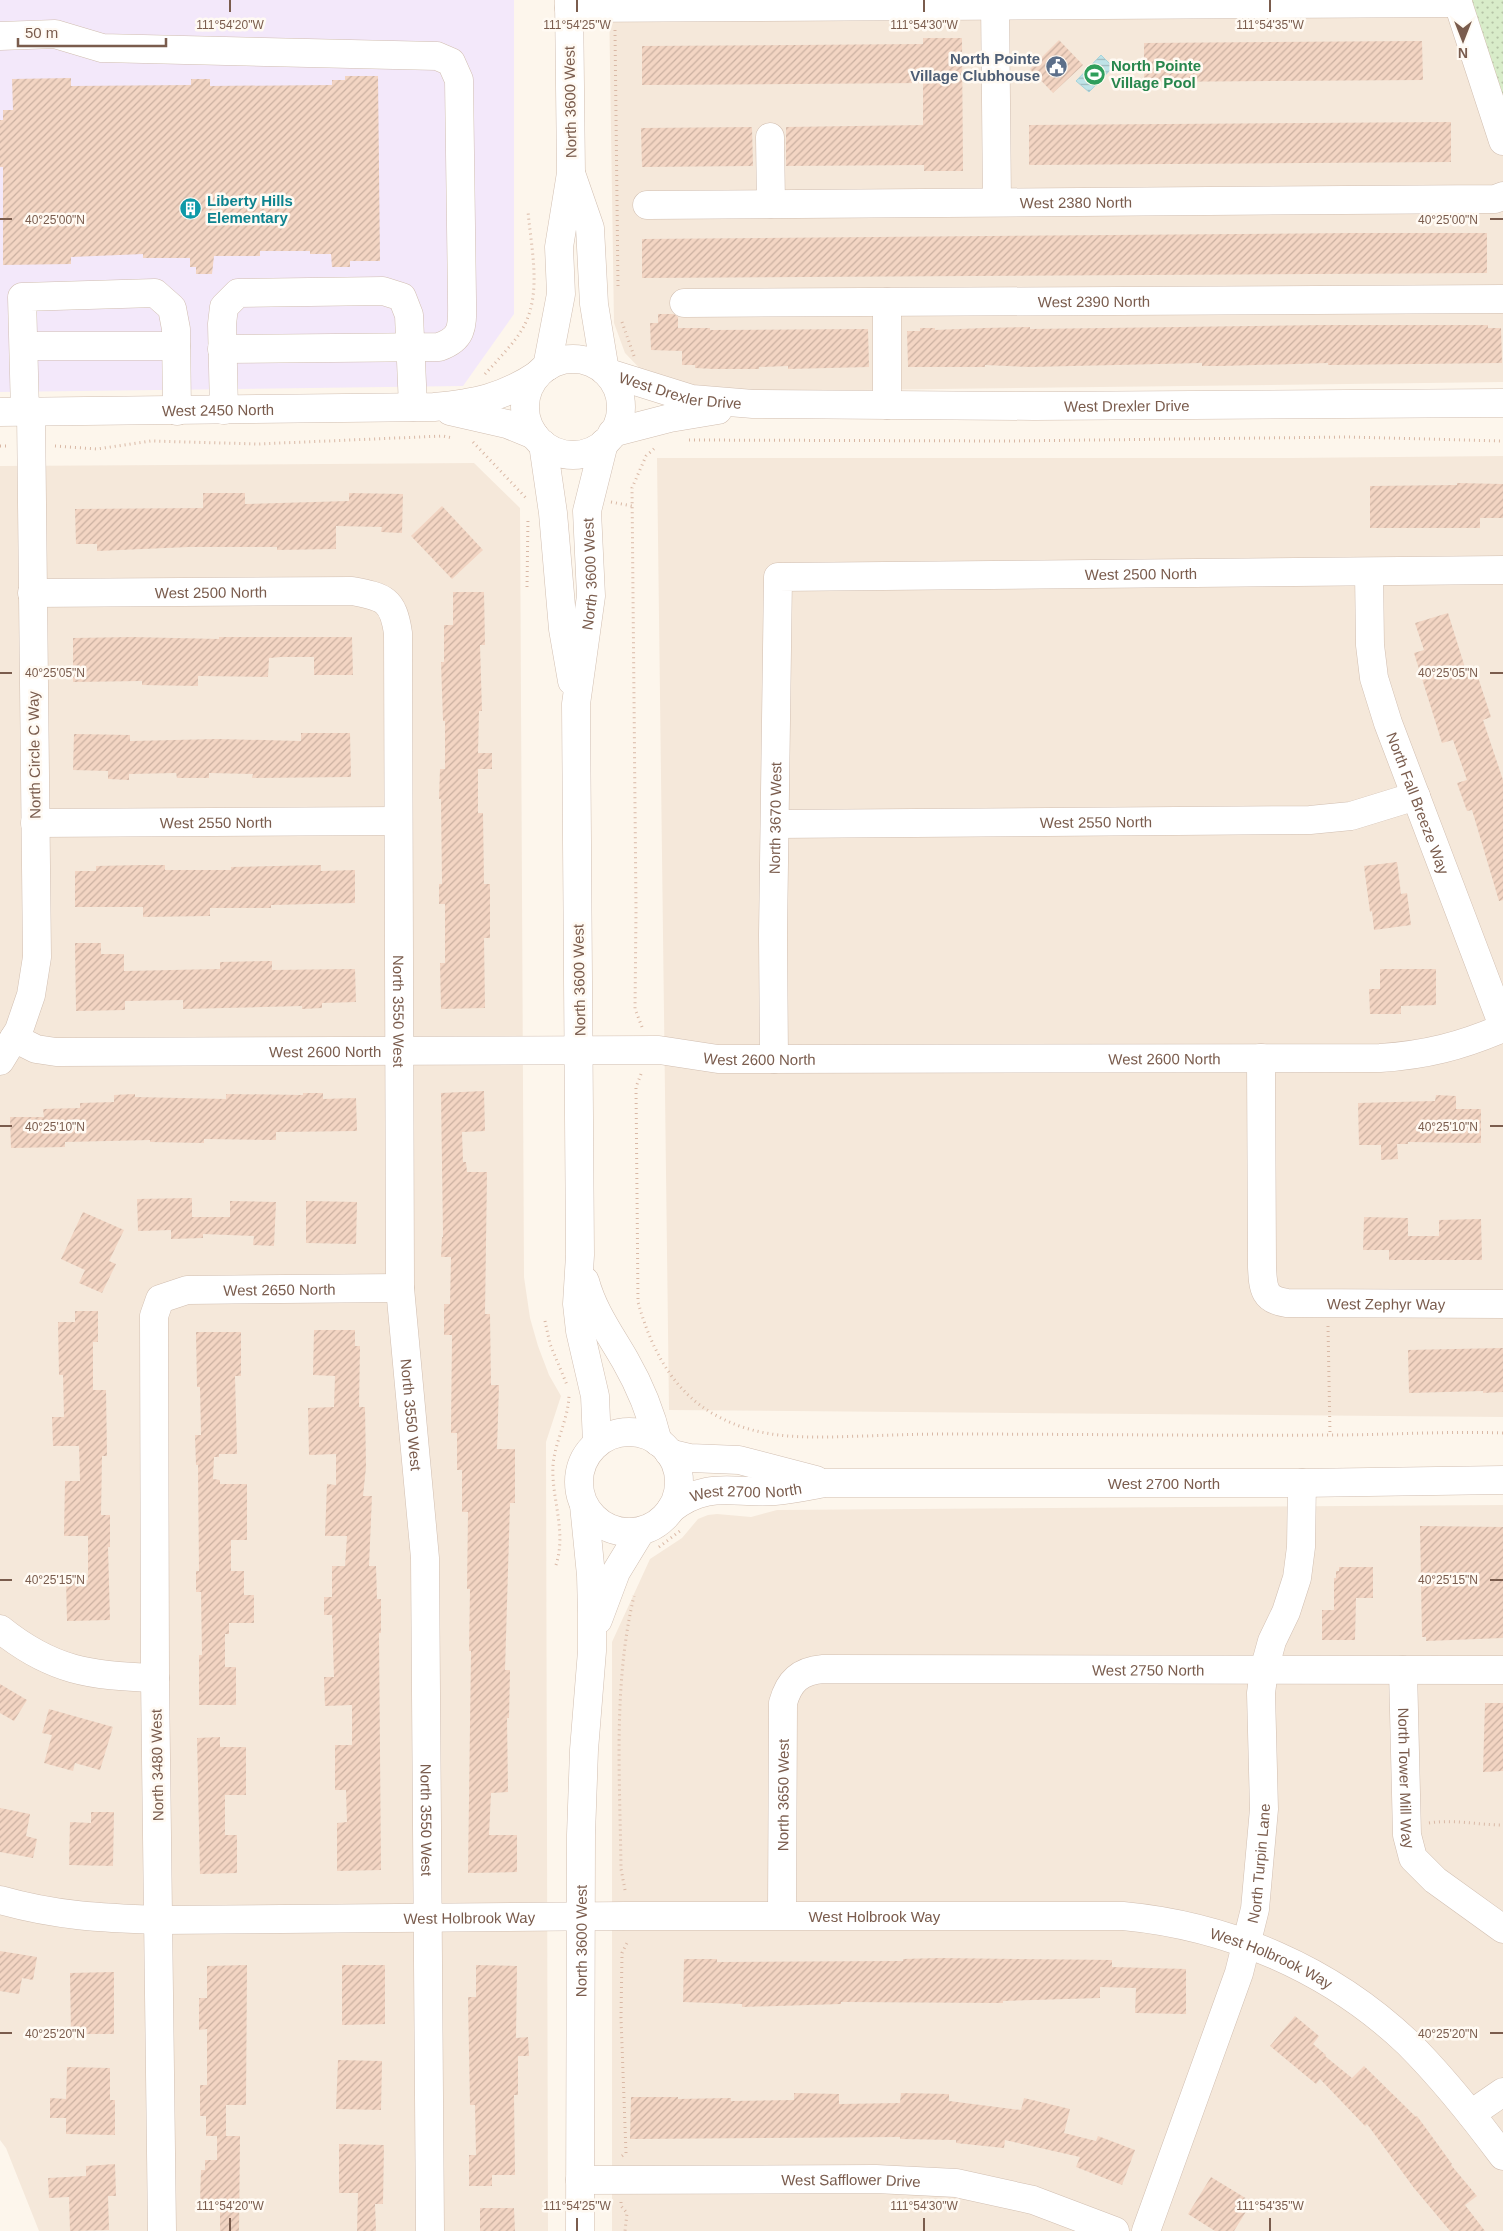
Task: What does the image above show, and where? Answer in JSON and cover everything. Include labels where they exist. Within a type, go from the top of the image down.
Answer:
[{"type":"street","points":[[569,4],[1457,1],[1503,141]]},
{"type":"street","points":[[995,3],[997,202]]},
{"type":"street","name":"North 3600 West","points":[[542,371],[561,294],[559,247],[571,173],[569,4]]},
{"type":"street","points":[[0,36],[55,34],[102,48],[437,56],[451,62],[459,80],[462,328],[453,342],[439,347],[222,349]]},
{"type":"street","points":[[770,137],[770,204]]},
{"type":"street","name":"North 3600 West","points":[[571,173],[590,228],[594,304],[607,372]]},
{"type":"street","name":"West 2380 North","points":[[647,205],[1495,199],[1503,196]]},
{"type":"street","points":[[224,410],[222,324],[224,307],[238,293],[383,291],[402,297],[409,315],[411,347],[424,407]]},
{"type":"street","points":[[11,296],[155,293],[172,308],[176,346],[177,411]]},
{"type":"street","name":"North Circle C Way","points":[[0,1061],[19,1030],[31,995],[37,957],[32,593],[19,412],[24,346],[11,296]]},
{"type":"street","name":"West 2390 North","points":[[684,303],[1503,300]]},
{"type":"street","points":[[886,302],[887,405]]},
{"type":"street","points":[[24,346],[176,346]]},
{"type":"street","points":[[571,359],[584,360],[607,372],[619,396],[620,409],[618,422],[608,438],[593,450],[580,454],[567,454],[555,451],[539,440],[528,424],[525,411],[526,398],[530,386],[542,371],[558,361],[571,359]]},
{"type":"street","name":"West 2450 North","points":[[19,412],[424,407],[461,404],[489,398],[517,389],[542,371]]},
{"type":"street","name":"West Drexler Drive","points":[[607,372],[692,399],[752,404],[1034,406],[1503,403]]},
{"type":"street","name":"West Drexler Drive","points":[[608,438],[670,418],[752,404]]},
{"type":"street","name":"West 2450 North","points":[[424,407],[507,424],[539,440]]},
{"type":"street","name":"North 3600 West","points":[[597,1443],[595,1396],[580,1331],[577,1304],[580,1256],[576,704],[591,596],[587,511],[608,438]]},
{"type":"street","name":"North 3600 West","points":[[539,440],[553,513],[563,628],[576,704]]},
{"type":"street","name":"West 2500 North","points":[[778,577],[1503,570]]},
{"type":"street","name":"North Fall Breeze Way","points":[[1369,572],[1370,645],[1374,678],[1388,723],[1503,1027]]},
{"type":"street","name":"North 3670 West","points":[[774,1058],[774,824],[778,577]]},
{"type":"street","name":"West 2500 North","points":[[32,593],[352,591],[370,594],[388,602]]},
{"type":"street","name":"North 3550 West","points":[[388,602],[395,615],[398,633],[400,1288],[425,1558],[430,2231]]},
{"type":"street","name":"West 2550 North","points":[[774,824],[1310,820],[1364,813],[1416,796]]},
{"type":"street","name":"West 2550 North","points":[[35,823],[398,820]]},
{"type":"street","name":"West 2600 North","points":[[14,1038],[36,1049],[56,1052],[659,1050],[718,1059],[1380,1058],[1422,1054],[1462,1045],[1503,1027]]},
{"type":"street","name":"West Zephyr Way","points":[[1261,1058],[1262,1267],[1264,1290],[1269,1298],[1276,1302],[1287,1303],[1503,1304]]},
{"type":"street","name":"North 3600 West","points":[[580,1256],[592,1304],[637,1382],[664,1448]]},
{"type":"street","name":"West 2650 North","points":[[160,1299],[187,1290],[400,1288]]},
{"type":"street","name":"North 3480 West","points":[[160,1299],[154,1316],[154,1338],[155,1678],[162,2231]]},
{"type":"street","points":[[628,1432],[644,1435],[664,1448],[675,1462],[679,1478],[677,1494],[678,1517],[661,1521],[650,1539],[608,1528],[594,1519],[584,1505],[579,1488],[580,1472],[586,1456],[597,1443],[612,1435],[628,1432]]},
{"type":"street","name":"West 2700 North","points":[[664,1448],[690,1458],[739,1460],[825,1483]]},
{"type":"street","name":"West 2700 North","points":[[678,1517],[694,1494],[707,1490],[774,1491],[825,1483],[1302,1483],[1503,1480]]},
{"type":"street","name":"North Turpin Lane","points":[[1146,2231],[1234,1989],[1255,1909],[1264,1809],[1261,1693],[1264,1670],[1272,1641],[1286,1612],[1297,1578],[1301,1547],[1302,1483]]},
{"type":"street","name":"North 3600 West","points":[[580,2231],[580,1916],[584,1750],[592,1651],[591,1575],[584,1505]]},
{"type":"street","name":"North 3600 West","points":[[592,1651],[605,1598],[616,1572],[650,1539]]},
{"type":"street","points":[[0,1629],[23,1648],[53,1663],[108,1677],[155,1678]]},
{"type":"street","name":"West 2750 North","points":[[794,1679],[811,1670],[1154,1668],[1503,1670]]},
{"type":"street","name":"North Tower Mill Way","points":[[1403,1670],[1407,1835],[1413,1858],[1434,1880],[1503,1929]]},
{"type":"street","name":"North 3650 West","points":[[782,1915],[783,1703],[794,1679]]},
{"type":"street","name":"West Holbrook Way","points":[[0,1900],[57,1913],[97,1919],[782,1915],[1123,1916],[1179,1923],[1247,1942],[1297,1965],[1325,1981],[1381,2020],[1432,2068],[1472,2114],[1503,2156]]},
{"type":"street","points":[[1472,2114],[1503,2092]]},
{"type":"street","name":"West Safflower Drive","points":[[580,2180],[876,2179],[956,2183],[1032,2200],[1115,2231]]},
{"type":"path","points":[[615,26],[618,292]]},
{"type":"path","points":[[483,376],[524,327],[533,303],[535,286],[528,211]]},
{"type":"path","points":[[622,320],[632,354],[639,359]]},
{"type":"path","points":[[50,445],[97,449],[151,442],[258,444],[443,436],[459,439]]},
{"type":"path","points":[[683,440],[1009,441],[1348,437],[1503,441]]},
{"type":"path","points":[[467,440],[475,442],[528,500],[527,587]]},
{"type":"path","points":[[0,446],[6,446]]},
{"type":"path","points":[[642,1032],[642,1026],[635,1009],[636,910],[632,488],[646,456],[661,446]]},
{"type":"path","points":[[608,501],[632,506]]},
{"type":"path","points":[[643,1071],[636,1087],[638,1302],[646,1332],[665,1367],[680,1386],[698,1403],[720,1418],[758,1431],[784,1437],[942,1434],[1330,1435],[1422,1432],[1503,1433]]},
{"type":"path","points":[[1328,1304],[1330,1435]]},
{"type":"path","points":[[545,1321],[550,1344],[567,1385],[569,1396],[553,1465],[560,1534],[556,1565]]},
{"type":"path","points":[[650,1539],[674,1537],[678,1517]]},
{"type":"path","points":[[624,1890],[621,1869],[620,1732],[626,1636],[636,1587]]},
{"type":"path","points":[[1424,1824],[1457,1821],[1503,1824]]},
{"type":"path","points":[[621,2158],[626,2153],[622,2074],[622,1952],[627,1943]]},
{"type":"path","points":[[621,2206],[627,2213],[625,2231]]},
{"type":"shaded area","points":[[0,0],[514,0],[514,314],[463,386],[0,392]]},
{"type":"shaded area","points":[[609,0],[1503,0],[1503,382],[704,392],[649,378],[625,353],[614,323]]},
{"type":"shaded area","points":[[1503,456],[1503,1417],[669,1410],[657,458]]},
{"type":"shaded area","points":[[474,463],[520,508],[524,1277],[530,1318],[538,1346],[549,1375],[561,1396],[546,1442],[548,2231],[39,2231],[6,2148],[0,2140],[0,466]]},
{"type":"shaded area","points":[[1503,1505],[1503,2231],[612,2231],[612,1642],[650,1559],[682,1538],[698,1519],[717,1514],[751,1517],[777,1510]]},
{"type":"green space","points":[[1471,0],[1503,0],[1503,96]]},
{"type":"water","name":"North Pointe Village Pool","points":[[1101,55],[1113,67],[1089,92],[1076,81]]},
{"type":"building","points":[[923,38],[962,38],[963,171],[924,171],[924,165],[786,166],[786,127],[923,125],[923,83],[642,85],[642,46],[923,44]]},
{"type":"building","name":"North Pointe Village Clubhouse","points":[[1059,40],[1083,65],[1053,93],[1030,69]]},
{"type":"building","points":[[1422,41],[1423,80],[1144,82],[1144,43]]},
{"type":"building","name":"Liberty Hills Elementary","points":[[345,76],[378,76],[380,261],[350,261],[350,267],[332,267],[331,254],[310,254],[310,251],[260,251],[260,256],[214,256],[212,274],[196,274],[196,267],[190,267],[190,258],[143,258],[143,254],[71,257],[71,264],[3,265],[3,167],[0,167],[0,120],[3,120],[3,110],[13,110],[12,79],[71,78],[71,86],[191,85],[191,79],[210,79],[210,86],[332,85],[332,80],[345,80]]},
{"type":"building","points":[[1451,122],[1451,162],[1029,165],[1029,125]]},
{"type":"building","points":[[752,127],[753,166],[642,167],[641,128]]},
{"type":"building","points":[[1487,233],[1487,273],[642,278],[642,239]]},
{"type":"building","points":[[658,314],[674,314],[678,317],[678,328],[710,328],[710,330],[868,329],[869,367],[788,369],[788,366],[759,367],[759,369],[714,369],[695,368],[695,365],[682,365],[682,351],[651,350],[650,323],[658,323]]},
{"type":"building","points":[[1488,325],[1488,328],[1501,328],[1502,363],[1328,365],[1328,363],[1202,366],[1202,363],[1030,367],[985,365],[985,367],[908,367],[907,331],[920,331],[920,328],[935,328],[935,330],[1030,327],[1030,329]]},
{"type":"building","points":[[1457,483],[1503,484],[1503,518],[1480,518],[1480,528],[1370,528],[1370,486],[1457,485]]},
{"type":"building","points":[[203,493],[245,493],[245,504],[349,501],[349,493],[403,494],[402,533],[381,532],[382,527],[336,526],[336,549],[277,550],[277,547],[189,547],[97,551],[97,544],[76,544],[75,509],[203,508]]},
{"type":"building","points":[[442,506],[483,550],[452,579],[411,536]]},
{"type":"building","points":[[453,592],[484,592],[485,645],[480,645],[482,711],[479,711],[478,753],[492,753],[492,769],[478,769],[478,813],[483,813],[484,884],[490,884],[490,938],[484,938],[485,1008],[441,1009],[440,963],[445,963],[445,904],[439,904],[439,884],[442,884],[441,799],[439,799],[440,769],[445,769],[445,721],[443,721],[441,662],[444,662],[444,625],[453,625]]},
{"type":"building","points":[[1448,613],[1467,674],[1476,671],[1491,717],[1483,720],[1503,780],[1503,900],[1499,901],[1472,810],[1467,811],[1457,783],[1467,780],[1453,740],[1442,743],[1414,653],[1424,650],[1415,623]]},
{"type":"building","points":[[219,637],[352,637],[353,675],[314,675],[314,657],[281,657],[269,658],[268,677],[198,676],[198,686],[142,685],[142,681],[73,682],[73,638],[219,639]]},
{"type":"building","points":[[301,733],[350,733],[351,777],[252,778],[253,774],[209,773],[209,778],[177,778],[176,773],[129,774],[129,780],[108,779],[108,771],[73,770],[74,734],[130,735],[130,741],[218,739],[301,741]]},
{"type":"building","points":[[1397,862],[1401,894],[1407,893],[1411,925],[1374,930],[1364,866]]},
{"type":"building","points":[[165,865],[165,870],[231,870],[231,867],[321,865],[321,871],[355,870],[355,903],[271,905],[271,908],[210,908],[210,916],[143,917],[143,907],[75,907],[75,871],[96,871],[96,866]]},
{"type":"building","points":[[75,943],[101,943],[101,954],[124,954],[124,971],[220,969],[220,962],[272,961],[272,970],[355,969],[356,1002],[322,1003],[322,1008],[302,1009],[302,1006],[183,1009],[183,1000],[125,1001],[125,1010],[76,1011]]},
{"type":"building","points":[[1380,969],[1436,969],[1436,1005],[1401,1006],[1401,1014],[1370,1014],[1369,989],[1380,989]]},
{"type":"building","points":[[484,1091],[485,1131],[462,1132],[463,1162],[466,1162],[467,1172],[487,1172],[485,1314],[490,1314],[491,1385],[499,1385],[497,1449],[515,1449],[515,1503],[510,1503],[505,1670],[510,1670],[509,1718],[507,1718],[508,1792],[491,1793],[489,1835],[517,1835],[517,1872],[468,1873],[471,1651],[469,1651],[470,1589],[467,1589],[468,1512],[462,1512],[462,1470],[457,1470],[457,1433],[451,1433],[452,1335],[444,1335],[444,1304],[450,1304],[451,1257],[441,1257],[443,1237],[441,1093]]},
{"type":"building","points":[[303,1093],[323,1093],[323,1099],[356,1098],[357,1131],[276,1132],[276,1140],[204,1139],[204,1143],[150,1142],[150,1140],[65,1142],[65,1147],[11,1148],[10,1117],[44,1117],[43,1109],[80,1108],[80,1103],[114,1102],[114,1095],[135,1094],[135,1097],[226,1099],[226,1094],[303,1095]]},
{"type":"building","points":[[1436,1095],[1456,1096],[1456,1109],[1481,1109],[1481,1143],[1408,1142],[1408,1144],[1397,1144],[1398,1159],[1381,1160],[1381,1145],[1359,1145],[1358,1103],[1435,1101]]},
{"type":"building","points":[[192,1198],[192,1217],[230,1217],[230,1201],[276,1202],[274,1246],[253,1245],[254,1236],[203,1234],[203,1238],[171,1239],[171,1230],[138,1231],[137,1199]]},
{"type":"building","points":[[306,1201],[357,1202],[356,1244],[306,1243]]},
{"type":"building","points":[[83,1212],[124,1230],[109,1261],[116,1264],[102,1293],[79,1283],[85,1270],[61,1259]]},
{"type":"building","points":[[1364,1217],[1408,1218],[1408,1236],[1439,1236],[1439,1220],[1481,1219],[1482,1260],[1389,1260],[1389,1250],[1363,1250]]},
{"type":"building","points":[[75,1311],[98,1311],[98,1342],[93,1342],[93,1390],[106,1390],[107,1456],[102,1456],[101,1515],[110,1515],[110,1547],[108,1547],[110,1620],[67,1621],[66,1580],[88,1580],[88,1536],[64,1536],[65,1481],[80,1481],[79,1446],[53,1446],[52,1417],[64,1417],[63,1375],[59,1375],[58,1322],[75,1322]]},
{"type":"building","points":[[314,1330],[355,1330],[355,1346],[360,1346],[359,1407],[365,1407],[366,1467],[363,1496],[372,1496],[369,1566],[376,1566],[377,1599],[381,1599],[381,1633],[379,1633],[381,1870],[337,1871],[337,1823],[347,1822],[346,1790],[335,1790],[335,1745],[352,1745],[352,1705],[325,1706],[324,1677],[334,1677],[332,1615],[324,1615],[324,1597],[332,1597],[332,1566],[345,1566],[347,1536],[325,1536],[327,1484],[336,1485],[336,1454],[309,1455],[308,1408],[334,1407],[335,1376],[313,1375]]},
{"type":"building","points":[[196,1332],[241,1332],[241,1376],[235,1376],[237,1454],[219,1454],[219,1457],[214,1457],[213,1479],[220,1480],[220,1484],[247,1484],[247,1540],[231,1540],[231,1571],[244,1571],[244,1595],[254,1595],[254,1623],[229,1623],[229,1634],[225,1634],[225,1667],[236,1667],[236,1705],[199,1705],[199,1655],[202,1655],[201,1592],[196,1592],[196,1571],[199,1571],[198,1465],[196,1465],[195,1435],[201,1435],[200,1387],[197,1387]]},
{"type":"building","points":[[1503,1348],[1503,1392],[1409,1393],[1408,1350]]},
{"type":"building","points":[[1420,1526],[1503,1527],[1503,1638],[1426,1641],[1426,1637],[1422,1637]]},
{"type":"building","points":[[1339,1567],[1373,1567],[1373,1598],[1356,1598],[1355,1640],[1322,1640],[1322,1610],[1334,1610],[1334,1578],[1336,1578],[1336,1571],[1339,1571]]},
{"type":"building","points":[[0,1684],[27,1700],[14,1721],[0,1713]]},
{"type":"building","points":[[1485,1703],[1503,1703],[1503,1771],[1483,1772]]},
{"type":"building","points":[[49,1709],[113,1727],[100,1770],[75,1763],[73,1771],[44,1763],[52,1735],[42,1733]]},
{"type":"building","points":[[220,1737],[220,1747],[246,1747],[246,1795],[225,1795],[225,1835],[237,1835],[237,1873],[200,1874],[197,1738]]},
{"type":"building","points":[[0,1808],[30,1814],[26,1836],[37,1839],[33,1858],[0,1852]]},
{"type":"building","points":[[91,1812],[114,1812],[113,1866],[69,1865],[70,1822],[91,1823]]},
{"type":"building","points":[[0,1951],[37,1957],[33,1980],[22,1978],[19,1994],[0,1991]]},
{"type":"building","points":[[684,1959],[717,1959],[717,1962],[903,1961],[903,1959],[1112,1960],[1112,1967],[1186,1969],[1186,2014],[1135,2013],[1136,1988],[1100,1987],[1100,1998],[1003,2001],[1003,2003],[841,2002],[841,2004],[742,2007],[742,2004],[683,2002]]},
{"type":"building","points":[[247,1965],[246,2105],[226,2105],[226,2136],[240,2136],[239,2231],[220,2231],[220,2201],[200,2200],[201,2170],[205,2170],[205,2160],[217,2160],[217,2136],[206,2136],[206,2116],[200,2116],[200,2085],[207,2085],[207,2029],[199,2030],[199,1998],[207,1998],[207,1966]]},
{"type":"building","points":[[342,1965],[385,1965],[385,2024],[342,2025]]},
{"type":"building","points":[[476,1965],[517,1966],[516,2038],[528,2037],[529,2056],[518,2056],[518,2095],[514,2095],[515,2175],[492,2175],[492,2186],[469,2186],[469,2155],[476,2155],[475,2105],[470,2105],[468,1997],[476,1997]]},
{"type":"building","points":[[114,1972],[114,2034],[71,2034],[70,1973]]},
{"type":"building","points":[[1295,2016],[1319,2036],[1313,2044],[1325,2056],[1352,2078],[1364,2066],[1417,2116],[1451,2165],[1477,2196],[1465,2205],[1485,2231],[1450,2231],[1414,2188],[1367,2124],[1365,2126],[1320,2079],[1316,2084],[1270,2046]]},
{"type":"building","points":[[338,2060],[382,2061],[381,2110],[336,2109]]},
{"type":"building","points":[[67,2067],[110,2068],[110,2100],[115,2100],[115,2135],[66,2134],[66,2118],[50,2118],[50,2098],[66,2099]]},
{"type":"building","points":[[794,2093],[839,2094],[839,2104],[900,2103],[901,2093],[949,2094],[949,2101],[1021,2110],[1024,2098],[1070,2109],[1064,2133],[1096,2141],[1098,2136],[1135,2150],[1122,2185],[1076,2167],[1080,2157],[1005,2140],[1004,2148],[956,2143],[956,2140],[900,2139],[900,2137],[630,2139],[631,2097],[678,2097],[678,2099],[731,2098],[731,2101],[794,2100]]},
{"type":"building","points":[[339,2144],[384,2145],[383,2204],[375,2204],[376,2231],[357,2231],[358,2193],[339,2193]]},
{"type":"building","points":[[115,2164],[116,2196],[108,2196],[109,2230],[70,2231],[69,2197],[49,2198],[48,2178],[86,2176],[86,2166]]},
{"type":"building","points":[[1211,2177],[1252,2202],[1234,2231],[1215,2231],[1188,2214]]},
{"type":"building","points":[[480,2208],[514,2208],[515,2231],[480,2231]]},
{"type":"place","name":"North Pointe Village Clubhouse","points":[[1056,67]]},
{"type":"place","name":"North Pointe Village Pool","points":[[1095,74]]},
{"type":"place","name":"Liberty Hills Elementary","points":[[191,209]]}]
